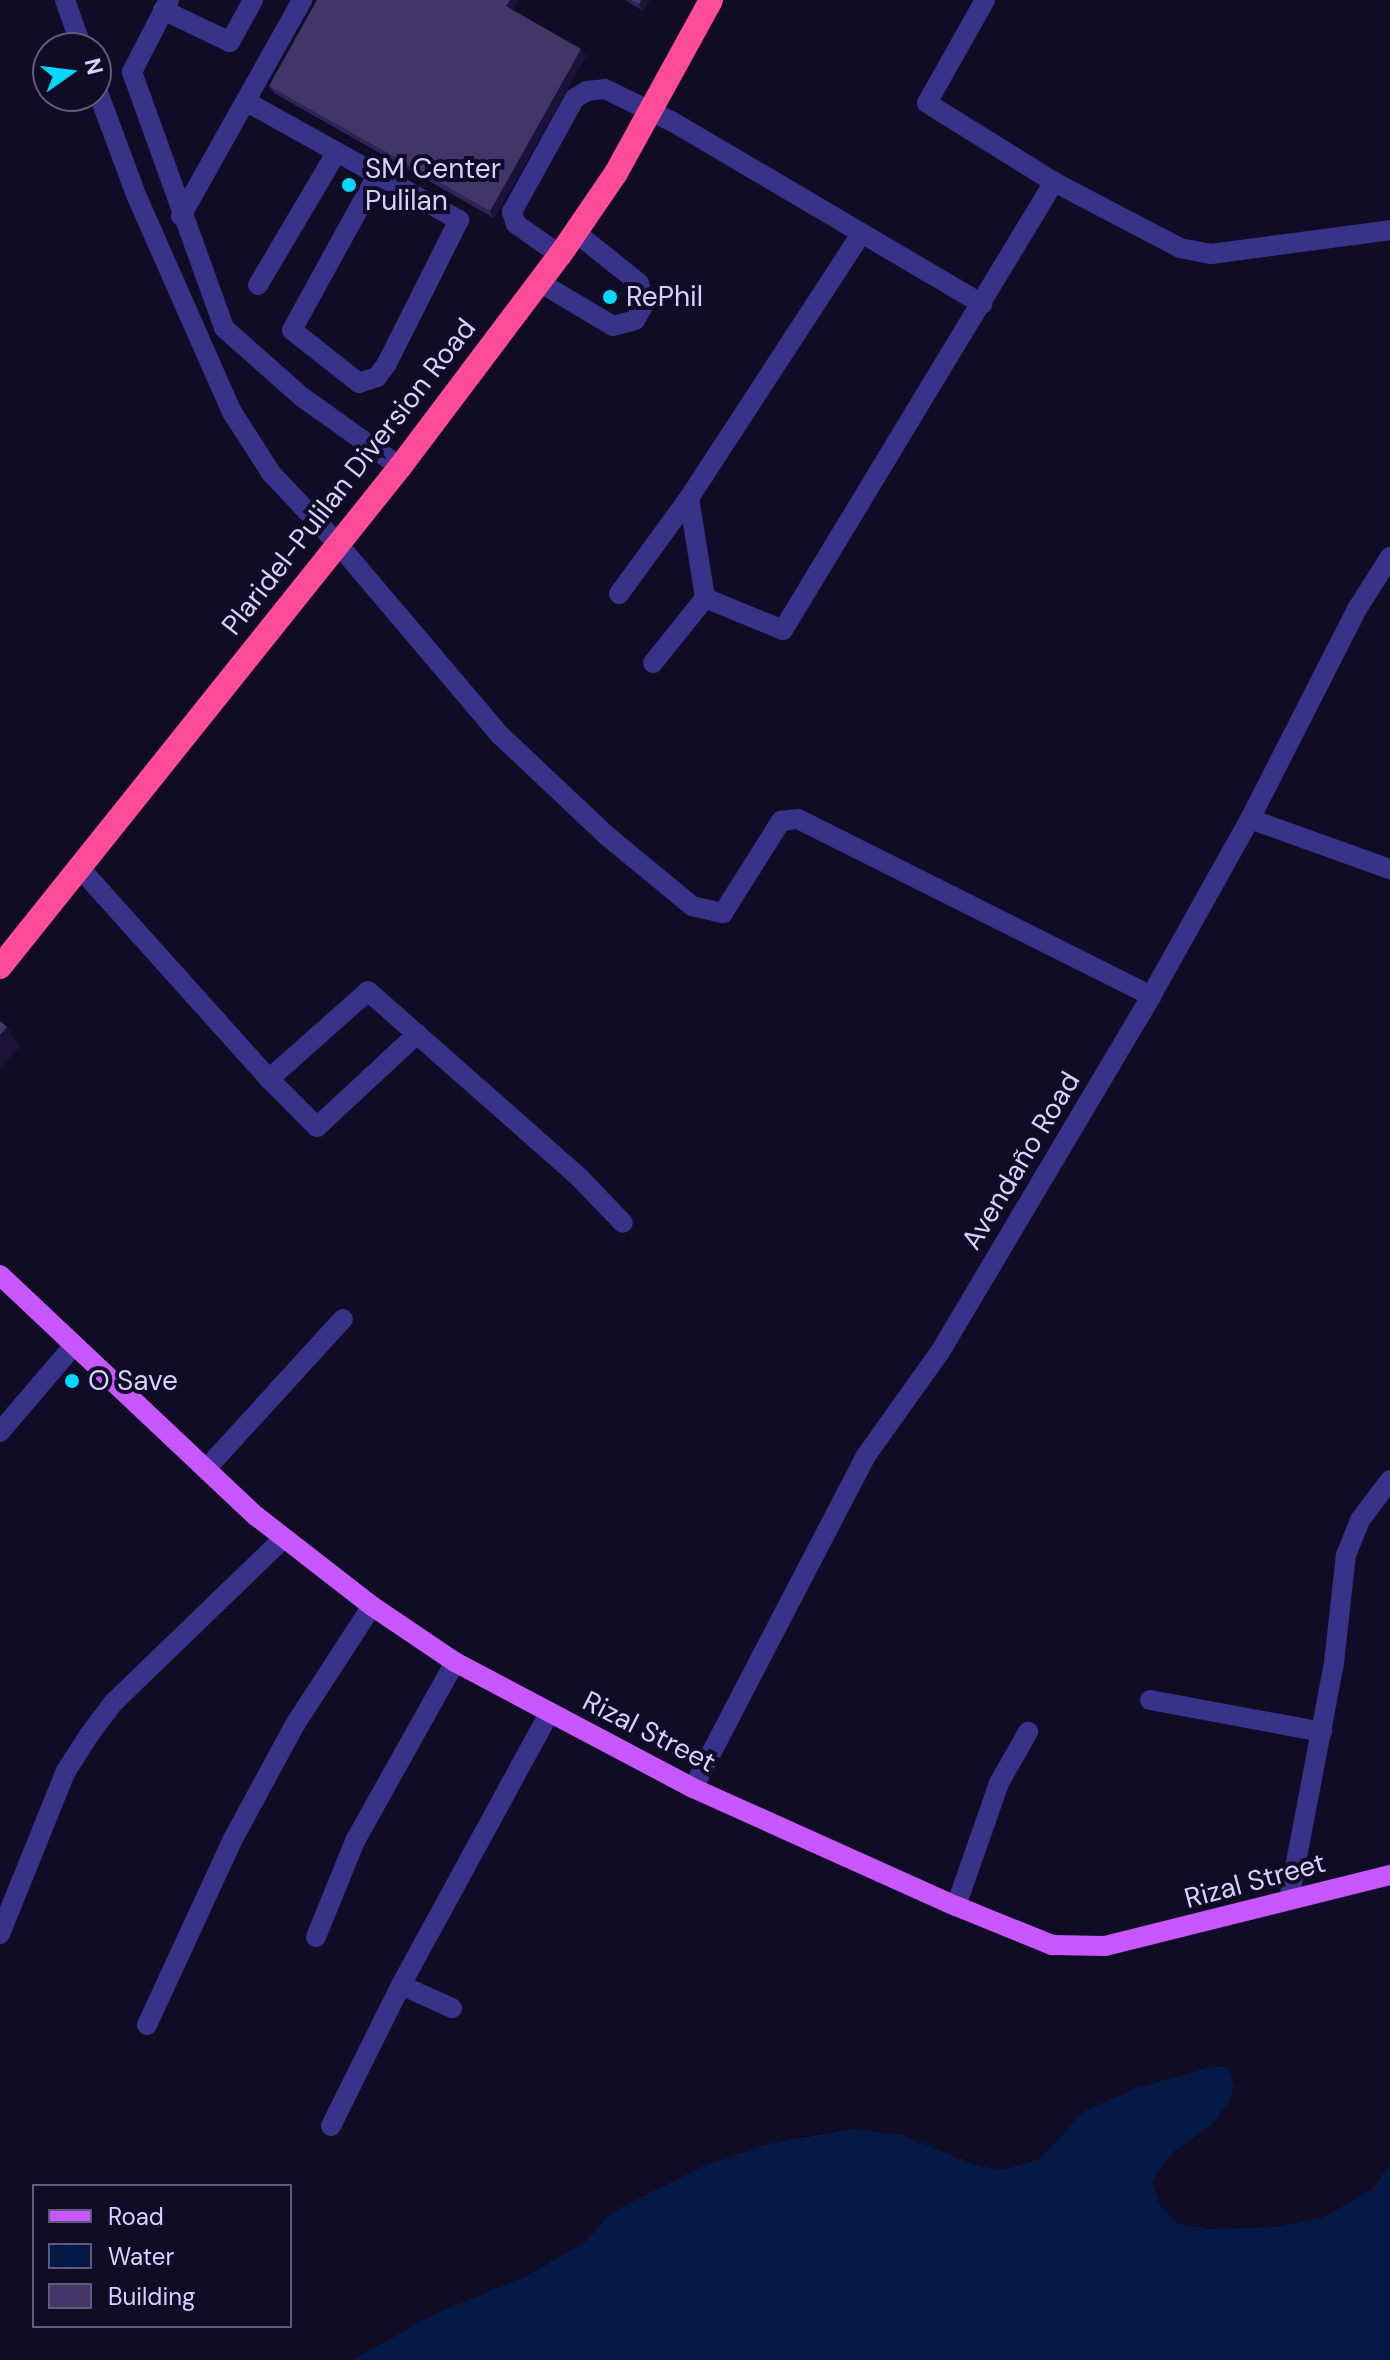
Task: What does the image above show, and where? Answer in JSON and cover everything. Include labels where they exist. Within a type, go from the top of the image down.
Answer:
[{"type":"highway","name":"Plaridel-Pulilan Diversion Road","points":[[0,967],[400,467],[560,255],[652,110],[711,0]]},
{"type":"main road","name":"Rizal Street","points":[[0,1275],[283,1539],[372,1606],[455,1662],[693,1788],[956,1906],[1052,1945],[1074,1948],[1128,1943],[1390,1875]]},
{"type":"street","points":[[65,0],[76,32]]},
{"type":"street","points":[[253,0],[230,42],[166,5],[132,72],[181,216],[224,328],[302,397],[400,467]]},
{"type":"street","points":[[181,216],[302,0]]},
{"type":"street","points":[[985,0],[927,103],[1054,182],[1180,248],[1211,254],[1390,230]]},
{"type":"street","points":[[560,255],[516,224],[512,212],[575,98],[587,91],[605,89],[652,110],[982,304]]},
{"type":"street","points":[[247,102],[376,177],[459,220],[386,365],[377,377],[359,383],[292,330],[376,177]]},
{"type":"street","points":[[105,112],[137,197],[232,412],[271,473],[338,544],[500,735],[606,835],[692,906],[723,913],[781,821],[798,819],[1151,996]]},
{"type":"street","points":[[258,285],[336,153]]},
{"type":"street","points":[[705,598],[783,630],[1054,182]]},
{"type":"street","points":[[539,282],[613,326],[635,320],[643,306],[639,283],[575,232]]},
{"type":"street","points":[[619,594],[689,498],[862,233]]},
{"type":"street","points":[[653,663],[705,598],[689,498]]},
{"type":"street","name":"Avendaño Road","points":[[693,1788],[865,1457],[940,1352],[1151,996],[1250,819],[1357,609],[1390,557]]},
{"type":"street","points":[[1250,819],[1390,869]]},
{"type":"street","points":[[78,866],[269,1079],[317,1127],[417,1034]]},
{"type":"street","points":[[269,1079],[368,991],[580,1178],[623,1223]]},
{"type":"street","points":[[206,1469],[343,1319]]},
{"type":"street","points":[[0,1432],[74,1345]]},
{"type":"street","points":[[1289,1899],[1322,1732],[1346,1555],[1360,1520],[1389,1482]]},
{"type":"street","points":[[0,1934],[66,1771],[89,1735],[113,1703],[283,1539]]},
{"type":"street","points":[[147,2025],[233,1839],[294,1726],[372,1606]]},
{"type":"street","points":[[316,1937],[355,1841],[455,1662]]},
{"type":"street","points":[[1150,1700],[1322,1732]]},
{"type":"street","points":[[331,2126],[401,1985],[550,1712]]},
{"type":"street","points":[[956,1906],[999,1783],[1028,1732]]},
{"type":"street","points":[[401,1985],[452,2008]]},
{"type":"water","points":[[1216,2066],[1229,2068],[1234,2086],[1229,2101],[1214,2123],[1172,2153],[1152,2180],[1160,2205],[1179,2224],[1206,2229],[1280,2227],[1323,2217],[1372,2190],[1390,2165],[1390,2360],[352,2360],[433,2315],[527,2276],[585,2242],[611,2213],[701,2167],[772,2143],[852,2129],[902,2135],[978,2166],[1004,2170],[1040,2159],[1084,2111],[1136,2088]]},
{"type":"building","points":[[317,0],[510,0],[506,6],[581,49],[490,211],[269,86]]},
{"type":"building","points":[[0,1021],[7,1027],[0,1035]]},
{"type":"place","name":"SM Center Pulilan","points":[[349,185]]},
{"type":"place","name":"RePhil","points":[[610,297]]},
{"type":"place","name":"O Save","points":[[72,1381]]}]
